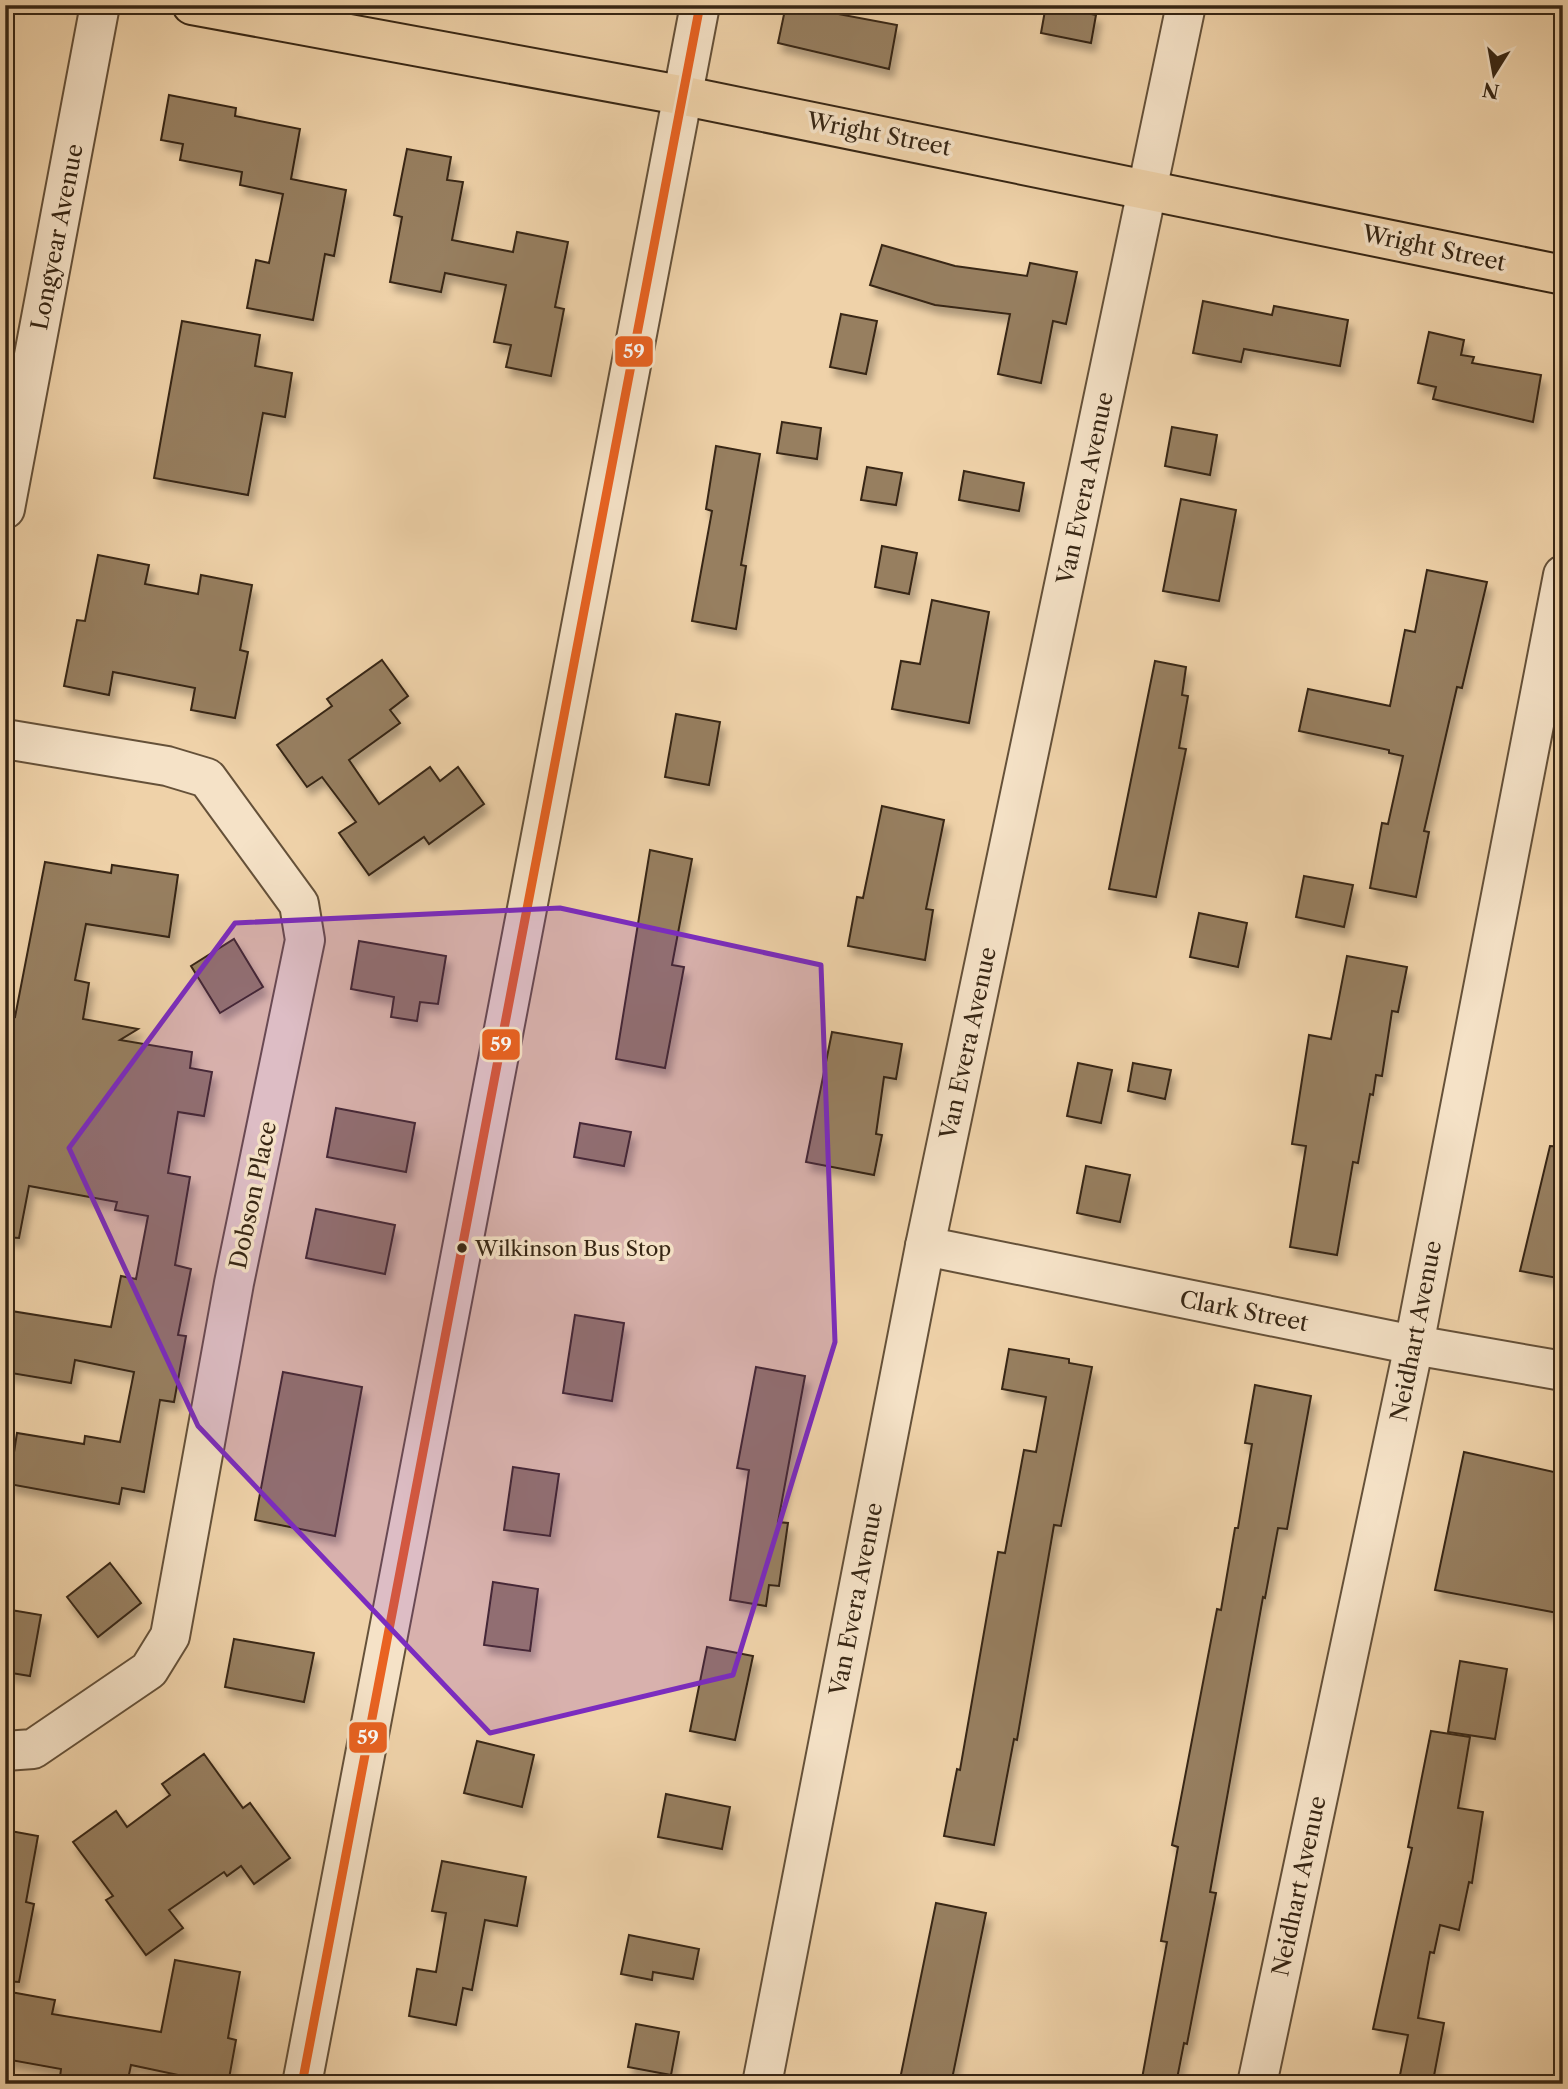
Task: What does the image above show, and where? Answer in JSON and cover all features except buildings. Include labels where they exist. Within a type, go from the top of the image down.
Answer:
[{"type":"main road","name":"Wright Street","points":[[192,5],[680,95],[1148,188],[1563,275]]},
{"type":"street","name":"Longyear Avenue","points":[[5,509],[100,5]]},
{"type":"street","points":[[302,2084],[680,95],[700,5]]},
{"type":"street","name":"Van Evera Avenue","points":[[762,2084],[925,1246],[1186,5]]},
{"type":"street","name":"Neidhart Avenue","points":[[1257,2084],[1414,1345],[1563,575]]},
{"type":"street","name":"Dobson Place","points":[[5,739],[167,766],[207,778],[299,904],[305,940],[234,1283],[170,1636],[149,1670],[33,1749],[5,1751]]},
{"type":"street","name":"Clark Street","points":[[925,1246],[1414,1345],[1563,1371]]},
{"type":"highlighted area","points":[[560,908],[821,965],[835,1342],[733,1675],[490,1733],[198,1426],[69,1148],[235,923]]},
{"type":"transit line","name":"59","points":[[302,2084],[700,5]]},
{"type":"place","name":"Wilkinson Bus Stop","points":[[462,1248]]}]
